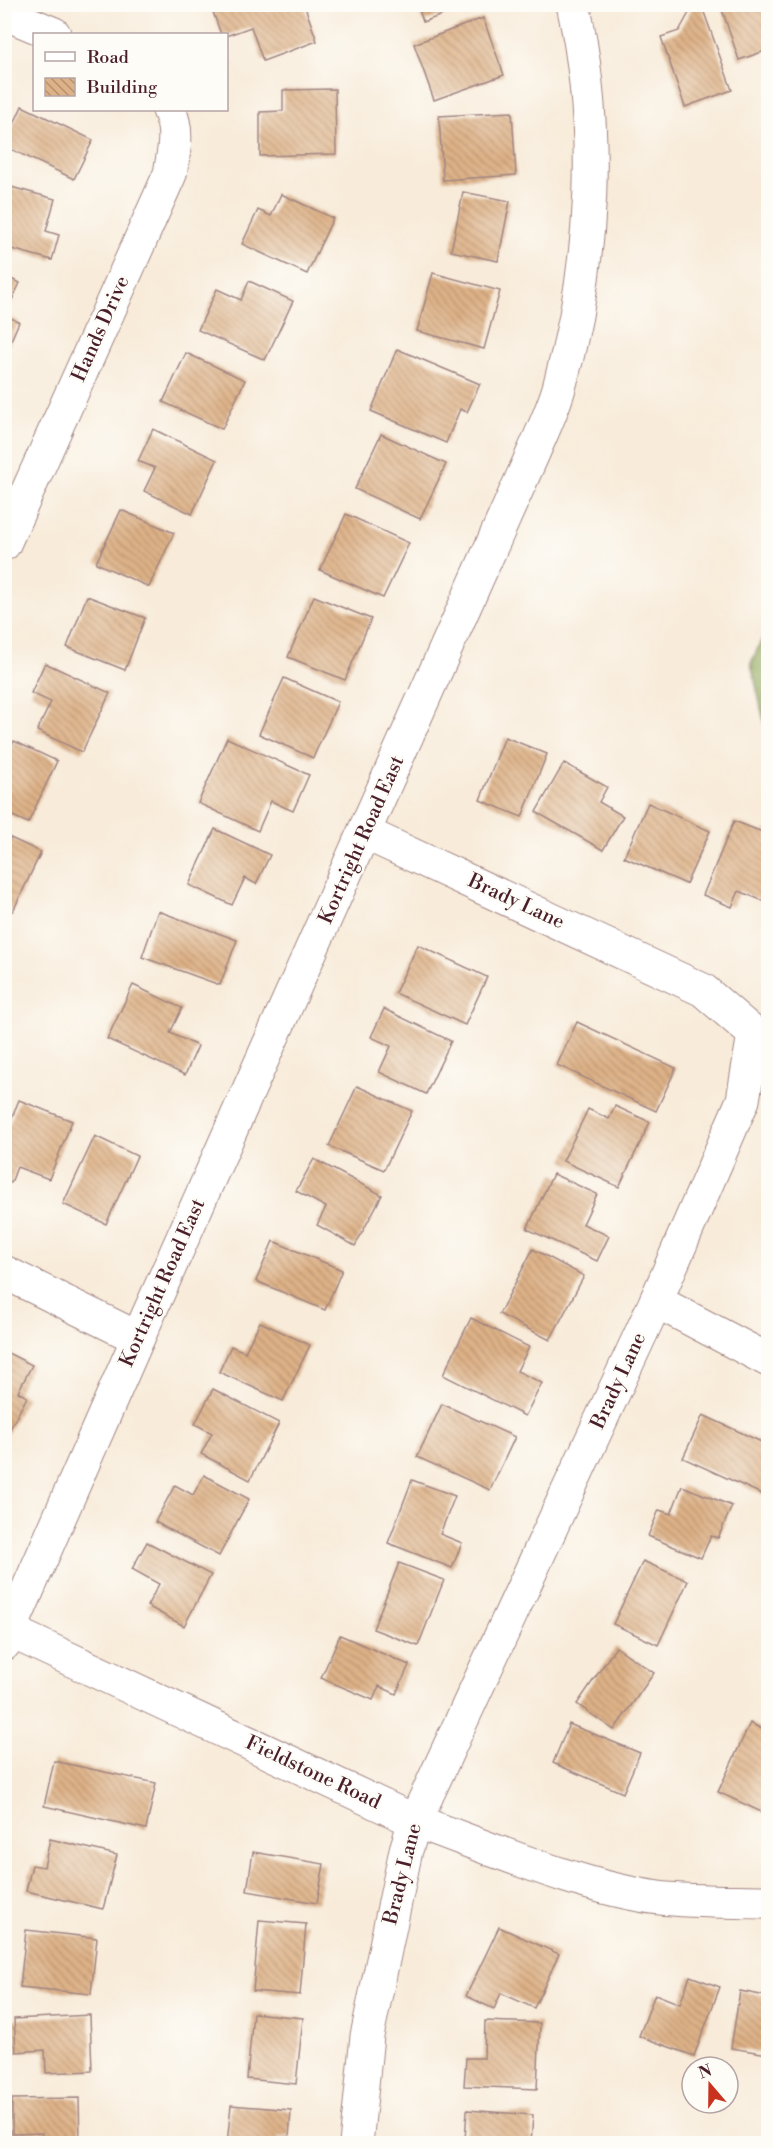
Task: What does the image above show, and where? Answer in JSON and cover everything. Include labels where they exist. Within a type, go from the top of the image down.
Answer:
[{"type":"street","name":"Kortright Road East","points":[[7,1637],[534,451],[559,389],[578,306],[590,226],[591,139],[579,33],[573,4]]},
{"type":"street","points":[[4,13],[52,33]]},
{"type":"street","name":"Hands Drive","points":[[4,544],[170,174],[176,143],[175,123],[169,111]]},
{"type":"street","name":"Brady Lane","points":[[356,2144],[367,2036],[406,1850],[415,1821],[656,1301],[743,1100],[754,1034],[703,990],[365,833]]},
{"type":"street","points":[[4,1272],[138,1338]]},
{"type":"street","points":[[656,1301],[768,1360]]},
{"type":"street","name":"Fieldstone Road","points":[[7,1637],[415,1821],[578,1879],[658,1898],[768,1902]]},
{"type":"green space","points":[[768,626],[768,739],[751,663]]},
{"type":"building","points":[[210,4],[304,4],[317,41],[263,61],[251,27],[228,35],[228,33],[221,33]]},
{"type":"building","points":[[417,4],[470,4],[470,5],[423,22]]},
{"type":"building","points":[[694,4],[701,4],[732,90],[685,107],[661,37],[679,31]]},
{"type":"building","points":[[720,4],[766,4],[768,50],[739,60]]},
{"type":"building","points":[[483,18],[504,75],[434,100],[414,44]]},
{"type":"building","points":[[335,89],[336,154],[260,156],[260,112],[283,111],[283,90]]},
{"type":"building","points":[[22,106],[93,140],[74,179],[4,146]]},
{"type":"building","points":[[512,112],[516,175],[443,180],[439,116]]},
{"type":"building","points":[[4,185],[55,199],[46,231],[59,235],[52,260],[4,247]]},
{"type":"building","points":[[463,192],[510,201],[498,261],[451,251]]},
{"type":"building","points":[[281,194],[333,218],[307,274],[242,244],[258,210],[271,216]]},
{"type":"building","points":[[433,273],[500,291],[484,349],[417,331]]},
{"type":"building","points":[[4,276],[20,283],[5,315],[19,322],[8,347],[4,345]]},
{"type":"building","points":[[249,281],[293,301],[265,360],[198,330],[217,289],[241,300]]},
{"type":"building","points":[[397,349],[480,384],[467,412],[460,409],[446,443],[371,411]]},
{"type":"building","points":[[186,353],[245,380],[222,429],[163,402]]},
{"type":"building","points":[[153,429],[217,460],[192,514],[144,491],[155,468],[138,461]]},
{"type":"building","points":[[381,434],[446,464],[420,519],[355,489]]},
{"type":"building","points":[[121,510],[174,533],[149,587],[96,563]]},
{"type":"building","points":[[346,514],[409,543],[383,598],[320,570]]},
{"type":"building","points":[[87,596],[145,618],[125,670],[67,647]]},
{"type":"building","points":[[314,596],[371,619],[345,680],[288,657]]},
{"type":"building","points":[[45,663],[110,693],[82,752],[37,731],[51,702],[31,693]]},
{"type":"building","points":[[284,678],[338,702],[313,758],[259,734]]},
{"type":"building","points":[[505,737],[547,754],[522,817],[480,800]]},
{"type":"building","points":[[227,738],[309,775],[293,811],[271,801],[258,831],[198,803]]},
{"type":"building","points":[[14,741],[57,761],[28,823],[4,812],[4,762]]},
{"type":"building","points":[[564,763],[607,787],[599,802],[623,816],[603,850],[536,812]]},
{"type":"building","points":[[648,803],[710,831],[686,884],[624,857]]},
{"type":"building","points":[[734,821],[765,833],[768,826],[768,903],[739,891],[732,907],[703,895]]},
{"type":"building","points":[[215,829],[270,855],[256,884],[245,878],[232,905],[189,885]]},
{"type":"building","points":[[4,835],[41,852],[13,911],[4,907]]},
{"type":"building","points":[[158,911],[237,940],[220,985],[142,957]]},
{"type":"building","points":[[418,945],[487,977],[465,1025],[395,993]]},
{"type":"building","points":[[133,985],[182,1008],[170,1033],[198,1046],[185,1075],[107,1039]]},
{"type":"building","points":[[384,1009],[451,1041],[426,1094],[379,1072],[391,1046],[371,1037]]},
{"type":"building","points":[[577,1022],[676,1068],[656,1111],[557,1065]]},
{"type":"building","points":[[357,1086],[412,1111],[384,1170],[329,1146]]},
{"type":"building","points":[[19,1100],[72,1121],[49,1179],[17,1167],[11,1183],[4,1180],[4,1137]]},
{"type":"building","points":[[615,1106],[650,1122],[619,1187],[563,1161],[588,1109],[609,1119]]},
{"type":"building","points":[[95,1136],[137,1156],[106,1224],[63,1204]]},
{"type":"building","points":[[314,1159],[382,1195],[355,1246],[317,1225],[326,1207],[296,1191]]},
{"type":"building","points":[[553,1174],[597,1194],[583,1224],[609,1236],[597,1261],[527,1229]]},
{"type":"building","points":[[273,1241],[342,1270],[325,1310],[256,1281]]},
{"type":"building","points":[[533,1249],[584,1276],[550,1340],[499,1314]]},
{"type":"building","points":[[471,1318],[529,1347],[517,1371],[542,1383],[525,1416],[443,1375]]},
{"type":"building","points":[[260,1322],[310,1345],[283,1401],[219,1372],[231,1346],[245,1352]]},
{"type":"building","points":[[4,1351],[32,1365],[18,1392],[27,1397],[4,1440]]},
{"type":"building","points":[[213,1389],[279,1423],[250,1480],[201,1454],[212,1433],[195,1424]]},
{"type":"building","points":[[442,1404],[515,1437],[490,1490],[417,1457]]},
{"type":"building","points":[[703,1415],[768,1445],[768,1497],[683,1458]]},
{"type":"building","points":[[204,1475],[249,1499],[219,1556],[155,1522],[175,1485],[193,1495]]},
{"type":"building","points":[[412,1480],[455,1496],[440,1534],[462,1543],[452,1568],[388,1543]]},
{"type":"building","points":[[682,1486],[732,1506],[718,1538],[711,1536],[701,1558],[648,1536],[659,1510],[671,1514]]},
{"type":"building","points":[[147,1542],[211,1575],[184,1626],[147,1606],[159,1584],[132,1569]]},
{"type":"building","points":[[643,1561],[688,1581],[658,1645],[613,1624]]},
{"type":"building","points":[[399,1563],[444,1580],[418,1646],[373,1629]]},
{"type":"building","points":[[340,1635],[409,1665],[396,1694],[379,1686],[373,1700],[321,1678]]},
{"type":"building","points":[[616,1647],[654,1673],[614,1730],[577,1704]]},
{"type":"building","points":[[750,1723],[768,1732],[768,1815],[718,1792]]},
{"type":"building","points":[[569,1724],[640,1753],[623,1793],[553,1763]]},
{"type":"building","points":[[54,1761],[156,1783],[146,1829],[44,1806]]},
{"type":"building","points":[[50,1839],[117,1855],[103,1909],[26,1891],[32,1865],[44,1867]]},
{"type":"building","points":[[253,1852],[324,1864],[317,1903],[247,1891]]},
{"type":"building","points":[[259,1920],[306,1924],[300,1995],[253,1991]]},
{"type":"building","points":[[499,1927],[559,1954],[534,2008],[501,1993],[494,2009],[466,1996]]},
{"type":"building","points":[[26,1930],[97,1938],[91,1994],[20,1987]]},
{"type":"building","points":[[690,1976],[720,1987],[694,2055],[639,2036],[655,1994],[680,2004]]},
{"type":"building","points":[[767,1990],[768,2054],[731,2048],[740,1991],[766,1996]]},
{"type":"building","points":[[253,2013],[303,2018],[296,2084],[247,2079]]},
{"type":"building","points":[[90,2015],[92,2071],[46,2073],[45,2050],[16,2052],[14,2019]]},
{"type":"building","points":[[485,2021],[540,2023],[537,2089],[464,2086],[466,2058],[484,2058]]},
{"type":"building","points":[[79,2098],[80,2144],[42,2144],[42,2133],[12,2134],[12,2099]]},
{"type":"building","points":[[231,2105],[291,2110],[289,2137],[278,2137],[277,2144],[227,2144]]},
{"type":"building","points":[[467,2110],[533,2115],[531,2144],[485,2144],[485,2141],[465,2140]]}]
